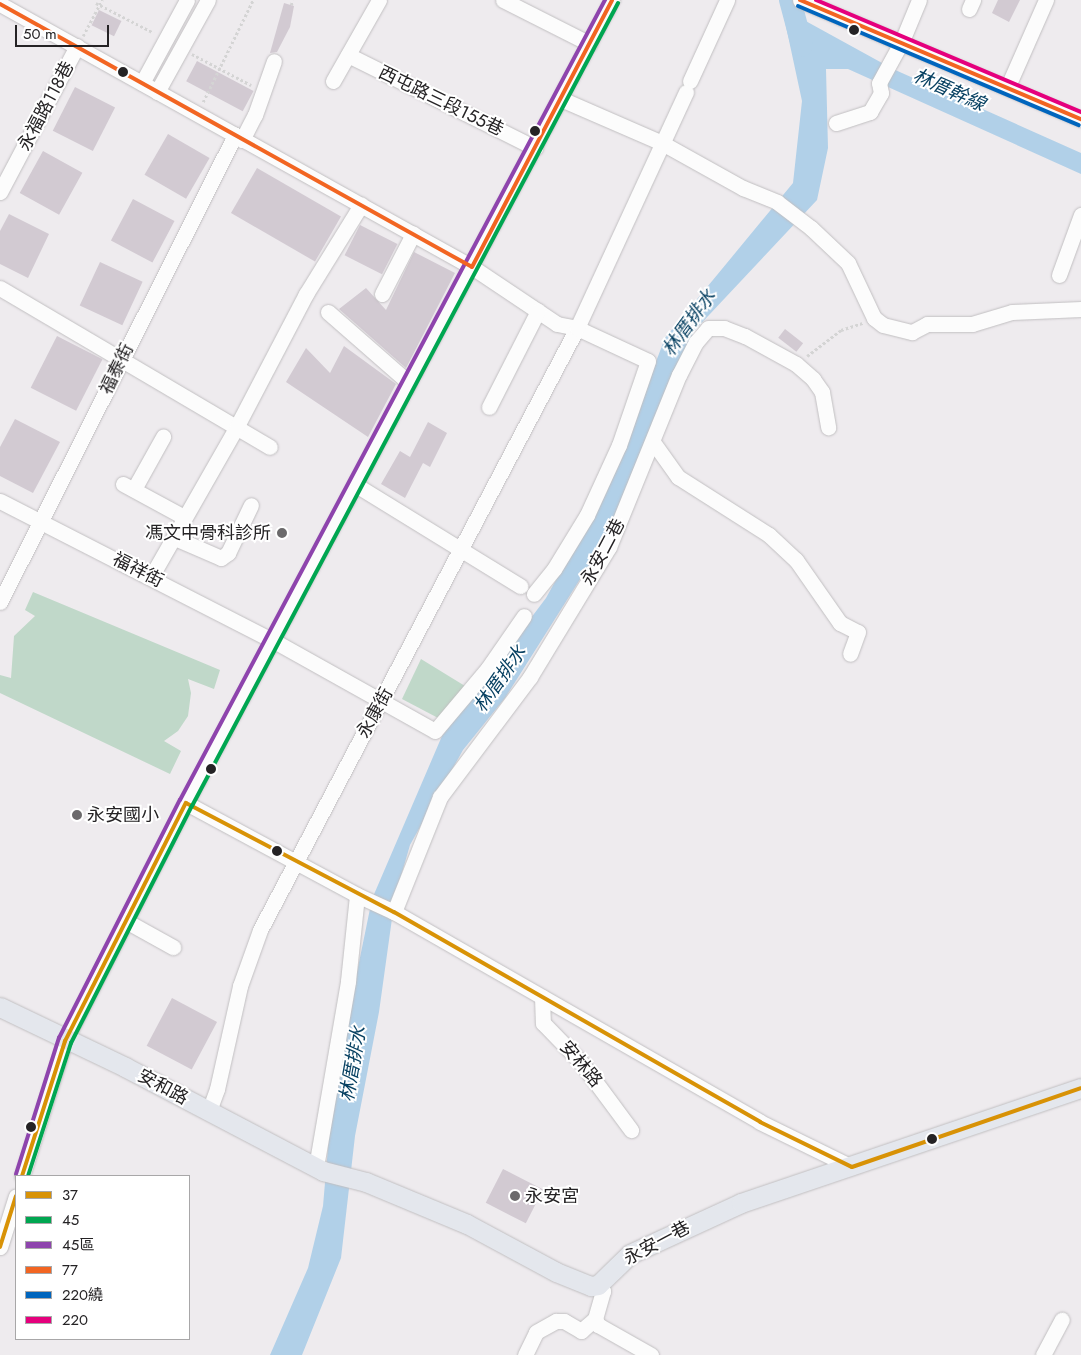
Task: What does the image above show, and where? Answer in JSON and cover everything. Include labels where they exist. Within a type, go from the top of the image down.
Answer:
[{"type":"main road","name":"安和路","points":[[0,1007],[209,1111],[320,1169],[366,1182],[467,1224],[578,1282],[598,1285]]},
{"type":"main road","points":[[852,1168],[1081,1088]]},
{"type":"main road","name":"永安一巷","points":[[598,1285],[630,1254],[683,1227],[741,1203],[852,1168]]},
{"type":"street","points":[[142,83],[187,0]]},
{"type":"street","points":[[156,92],[208,0]]},
{"type":"street","points":[[503,0],[590,44]]},
{"type":"street","points":[[22,1175],[65,1040],[186,803],[274,641],[612,0]]},
{"type":"street","name":"永康街","points":[[209,1111],[217,1089],[240,986],[260,930],[294,860],[382,701],[577,328],[727,0]]},
{"type":"street","points":[[836,123],[870,112],[881,93],[879,83],[902,41],[919,0]]},
{"type":"street","points":[[1008,86],[1046,0]]},
{"type":"street","points":[[333,81],[374,2]]},
{"type":"street","points":[[804,2],[902,41],[1081,118]]},
{"type":"street","points":[[0,4],[472,267],[557,324],[577,328],[648,361],[618,445],[587,515],[554,569],[534,594]]},
{"type":"street","name":"永福路118巷","points":[[0,192],[78,46]]},
{"type":"street","name":"西屯路三段155巷","points":[[348,55],[535,148]]},
{"type":"street","name":"福泰街","points":[[0,602],[123,357],[239,137],[255,115],[274,61]]},
{"type":"street","points":[[561,99],[662,143],[743,188],[777,202],[812,228],[848,263],[874,318],[883,325],[912,332],[927,324],[972,324],[1012,312],[1081,308]]},
{"type":"street","points":[[152,577],[175,538],[184,517],[237,426],[306,294],[361,205]]},
{"type":"street","points":[[1059,275],[1081,215]]},
{"type":"street","points":[[382,294],[413,234]]},
{"type":"street","points":[[0,288],[123,357],[270,447]]},
{"type":"street","points":[[489,407],[538,311]]},
{"type":"street","points":[[328,312],[409,383]]},
{"type":"street","points":[[708,328],[719,318],[726,320],[786,353]]},
{"type":"street","points":[[708,328],[724,328],[745,336],[796,364],[813,378],[822,392],[828,427]]},
{"type":"street","name":"永安二巷","points":[[394,912],[440,797],[530,677],[609,546],[653,442],[678,375],[696,342],[708,328]]},
{"type":"street","points":[[163,437],[128,487],[184,517]]},
{"type":"street","points":[[653,442],[678,478],[770,535],[796,560],[840,623],[858,632],[850,654]]},
{"type":"street","points":[[356,484],[463,548],[520,586]]},
{"type":"street","name":"福祥街","points":[[0,501],[274,641],[435,731],[488,668],[524,616]]},
{"type":"street","points":[[175,538],[221,558],[228,553],[251,505]]},
{"type":"street","points":[[186,803],[359,896],[320,1169]]},
{"type":"street","name":"安林路","points":[[359,896],[394,912],[760,1122],[852,1168]]},
{"type":"street","points":[[126,922],[172,947]]},
{"type":"street","name":"安林路","points":[[542,997],[543,1023],[580,1061],[631,1130]]},
{"type":"street","points":[[0,1247],[15,1199]]},
{"type":"street","points":[[525,1355],[536,1332],[556,1321],[564,1321],[581,1331],[595,1320],[603,1291],[598,1285]]},
{"type":"street","points":[[595,1320],[602,1329],[651,1355]]},
{"type":"street","points":[[1043,1355],[1062,1320]]},
{"type":"path","points":[[78,46],[102,0]]},
{"type":"path","points":[[197,114],[253,0]]},
{"type":"path","points":[[291,5],[293,0]]},
{"type":"path","points":[[786,353],[800,361],[841,330],[874,318]]},
{"type":"green space","points":[[33,592],[220,670],[214,689],[188,679],[191,693],[188,716],[178,731],[164,741],[181,751],[170,774],[0,693],[0,675],[11,678],[14,636],[35,616],[25,610]]},
{"type":"green space","points":[[421,659],[465,686],[440,719],[402,699]]},
{"type":"water","name":"林厝排水","points":[[782,8],[893,69],[1081,153],[1081,174],[848,69],[826,69],[828,148],[817,200],[694,331],[615,524],[505,698],[463,750],[410,845],[395,897],[379,1012],[355,1136],[341,1258],[302,1355],[270,1355],[308,1268],[323,1206],[333,1089],[372,899],[442,736],[546,598],[610,482],[665,338],[793,183],[802,101]]},
{"type":"building","points":[[998,0],[1020,0],[1009,22],[992,13]]},
{"type":"building","points":[[284,3],[294,6],[290,27],[277,52],[270,53]]},
{"type":"building","points":[[99,10],[121,21],[114,36],[92,25]]},
{"type":"building","points":[[197,61],[254,91],[243,111],[186,81]]},
{"type":"building","points":[[75,87],[115,107],[93,151],[53,131]]},
{"type":"building","points":[[168,134],[210,158],[186,199],[144,175]]},
{"type":"building","points":[[43,151],[82,173],[59,215],[20,193]]},
{"type":"building","points":[[257,168],[341,217],[315,262],[231,213]]},
{"type":"building","points":[[133,199],[174,221],[152,263],[111,240]]},
{"type":"building","points":[[9,214],[49,234],[28,278],[0,264],[0,231]]},
{"type":"building","points":[[360,225],[397,244],[382,274],[345,255]]},
{"type":"building","points":[[414,252],[455,273],[406,368],[339,309],[366,288],[386,310]]},
{"type":"building","points":[[100,262],[143,282],[122,325],[80,306]]},
{"type":"building","points":[[785,329],[803,343],[796,352],[778,338]]},
{"type":"building","points":[[57,336],[102,359],[76,411],[31,388]]},
{"type":"building","points":[[344,346],[396,384],[368,437],[286,382],[306,348],[330,373]]},
{"type":"building","points":[[15,419],[60,442],[33,493],[0,476],[0,447]]},
{"type":"building","points":[[428,422],[447,433],[430,467],[423,463],[405,498],[381,484],[400,451],[410,457]]},
{"type":"building","points":[[172,998],[217,1022],[192,1070],[147,1046]]},
{"type":"building","name":"永安宮","points":[[503,1169],[543,1189],[526,1223],[486,1203]]},
{"type":"waterway","points":[[790,0],[802,45]]},
{"type":"transit line","name":"45區","points":[[16,1174],[59,1038],[180,800],[605,0]]},
{"type":"transit line","name":"77","points":[[472,267],[612,0]]},
{"type":"transit line","name":"77","points":[[800,0],[1081,119]]},
{"type":"transit line","name":"220","points":[[816,0],[1081,112]]},
{"type":"transit line","name":"45","points":[[28,1175],[71,1043],[192,806],[618,3]]},
{"type":"transit line","name":"77","points":[[0,4],[472,267]]},
{"type":"transit line","name":"220繞","points":[[798,6],[1079,125]]},
{"type":"transit line","name":"37","points":[[186,803],[394,912],[760,1122],[852,1167]]},
{"type":"transit line","name":"37","points":[[22,1175],[65,1041],[186,803]]},
{"type":"transit line","name":"37","points":[[852,1167],[1081,1088]]},
{"type":"transit line","name":"37","points":[[0,1247],[15,1199]]},
{"type":"place","name":"馮文中骨科診所","points":[[282,533]]},
{"type":"place","name":"永安國小","points":[[77,815]]},
{"type":"place","name":"永安宮","points":[[515,1196]]},
{"type":"water label","name":"林厝幹線","points":[[949,90]]}]
